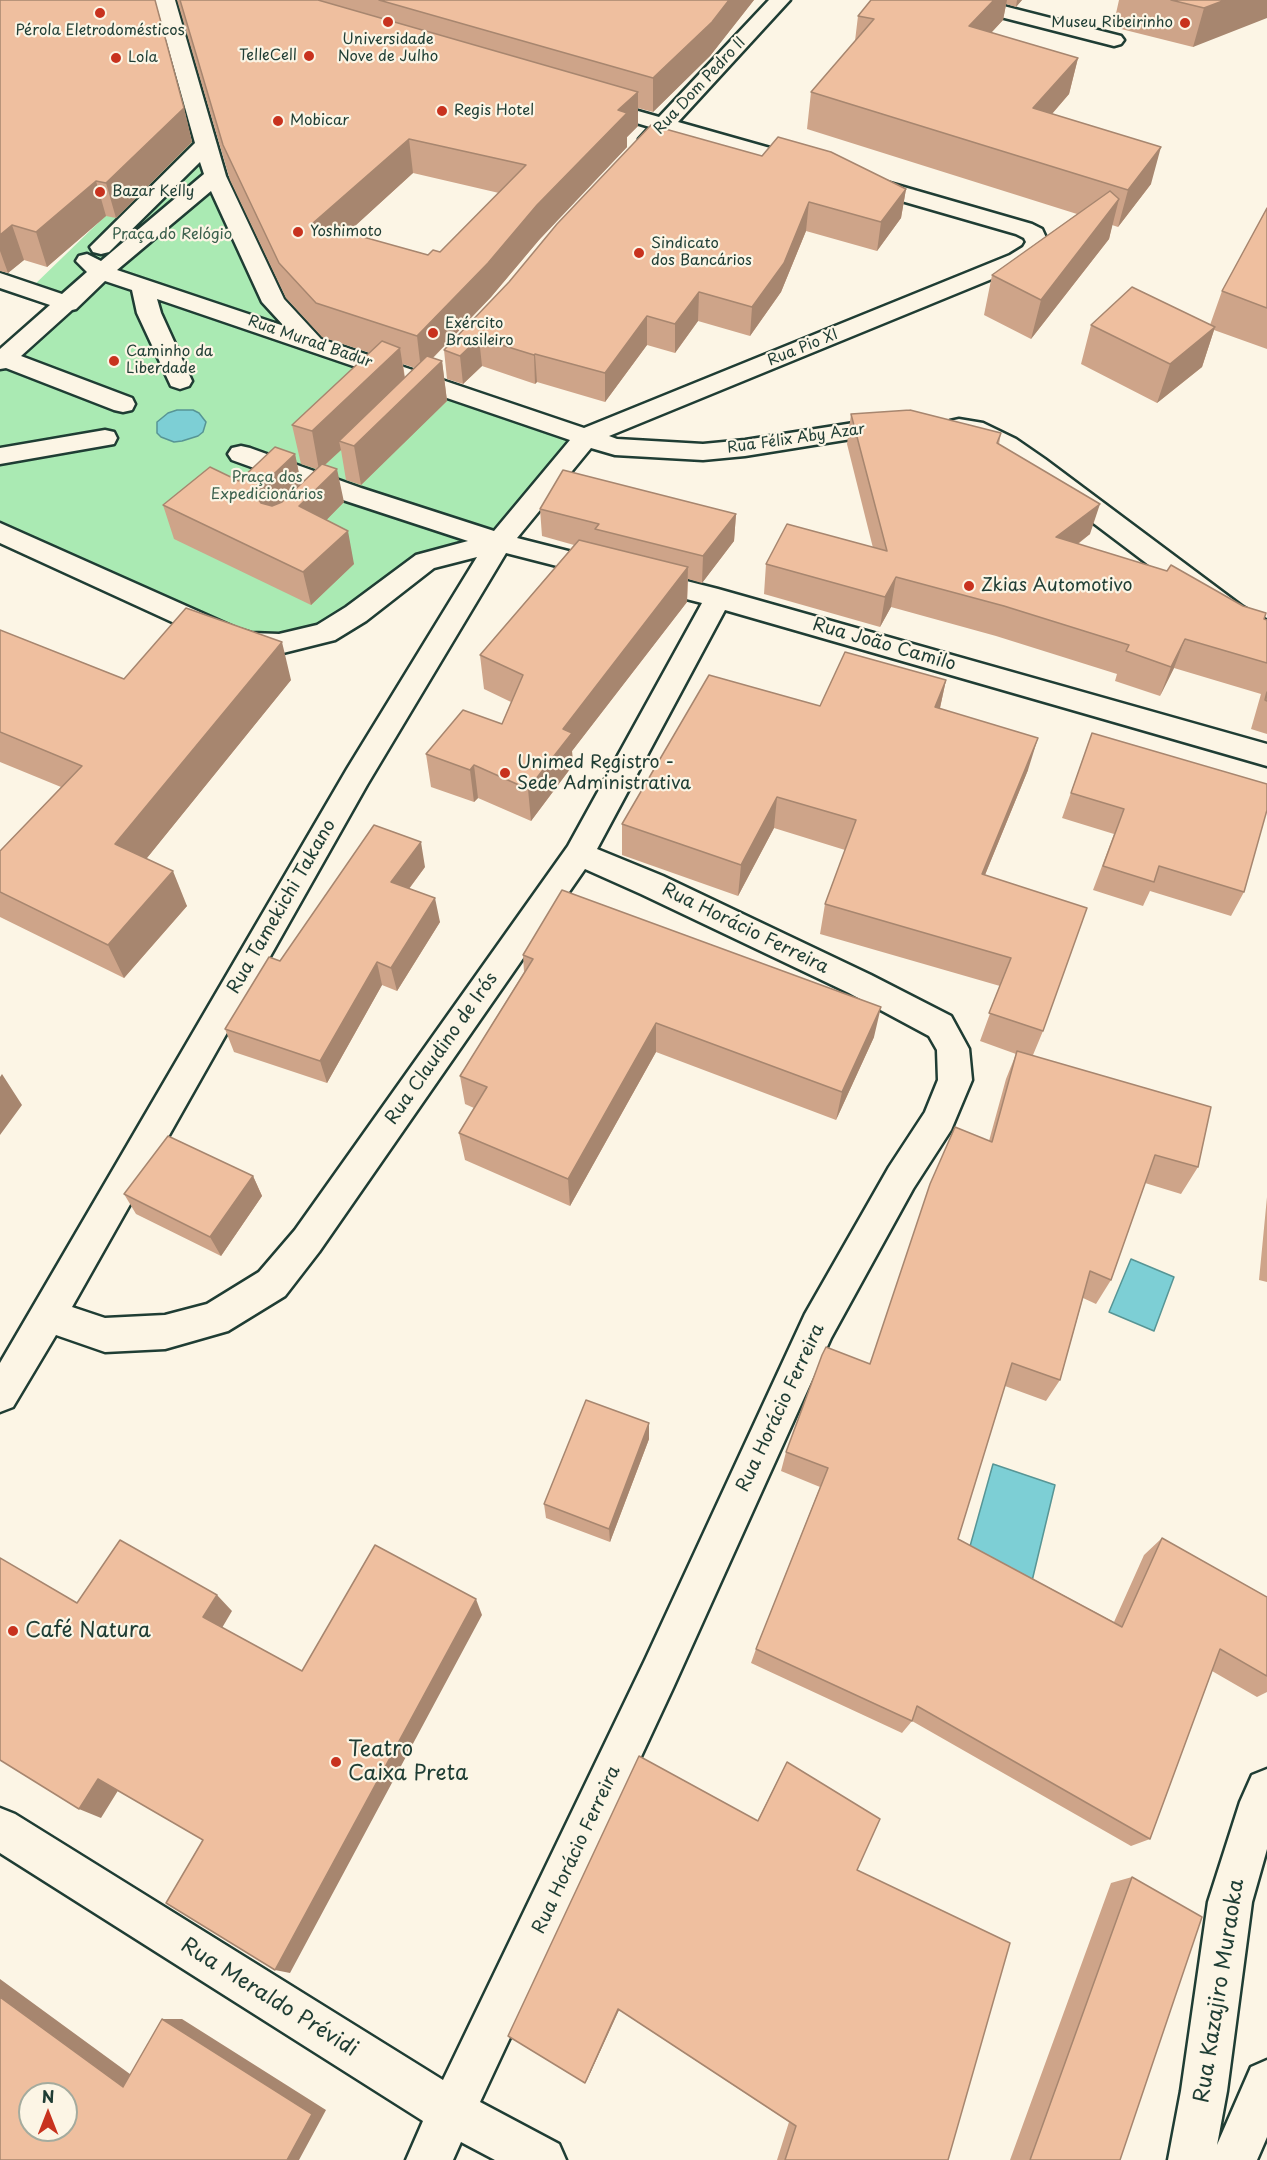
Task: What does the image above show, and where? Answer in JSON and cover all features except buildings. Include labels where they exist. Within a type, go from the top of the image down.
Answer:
[{"type":"street","points":[[165,0],[215,176],[274,302],[312,343]]},
{"type":"street","name":"Rua Dom Pedro II","points":[[633,157],[780,0]]},
{"type":"street","points":[[957,0],[1114,40]]},
{"type":"street","points":[[575,99],[822,170]]},
{"type":"street","points":[[94,267],[170,179],[206,144]]},
{"type":"street","points":[[123,404],[3,360],[57,300],[94,267],[186,202],[215,176]]},
{"type":"street","name":"Rua Pio XI","points":[[587,436],[1018,260],[1032,251],[1036,242],[1034,234],[1024,229],[844,177]]},
{"type":"street","points":[[170,179],[186,202]]},
{"type":"street","name":"Rua Murad Badur","points":[[94,267],[142,286],[587,436]]},
{"type":"street","points":[[0,280],[57,300]]},
{"type":"street","points":[[142,286],[149,313],[180,381]]},
{"type":"street","name":"Rua Félix Aby Azar","points":[[587,436],[615,447],[703,452],[745,448],[898,424],[926,424],[974,429],[1007,445],[1233,614],[1267,633]]},
{"type":"street","name":"Rua Tamekichi Takano","points":[[0,1394],[357,777],[499,542],[587,436]]},
{"type":"street","points":[[0,456],[105,438]]},
{"type":"street","name":"Rua João Camilo","points":[[241,454],[499,542],[718,598],[1267,755]]},
{"type":"street","points":[[0,532],[228,636],[251,643],[279,644],[325,633],[356,614],[424,561],[499,542]]},
{"type":"street","name":"Rua Claudino de Irós","points":[[47,1316],[105,1335],[165,1332],[215,1319],[272,1284],[307,1241],[579,854],[718,598]]},
{"type":"street","name":"Rua Horácio Ferreira","points":[[429,2160],[659,1674],[818,1326],[901,1178],[939,1120],[955,1080],[953,1049],[940,1026],[860,984],[663,890],[579,854]]},
{"type":"street","name":"Rua Kazajiro Muraoka","points":[[1191,2160],[1204,2091],[1230,1902],[1255,1817],[1267,1790]]},
{"type":"street","name":"Rua Meraldo Prévidi","points":[[0,1829],[453,2113],[543,2160]]},
{"type":"street","points":[[1234,2160],[1267,2083]]},
{"type":"green space","name":"Praça dos Expedicionários","points":[[199,125],[207,163],[306,339],[577,437],[496,541],[447,552],[343,622],[254,641],[0,529],[0,368],[71,303],[30,289]]},
{"type":"water","points":[[177,410],[193,410],[199,413],[206,422],[203,432],[198,436],[174,442],[161,437],[157,433],[157,422],[168,413]]},
{"type":"water","points":[[1131,1259],[1174,1277],[1154,1331],[1109,1312]]},
{"type":"water","points":[[993,1464],[1055,1485],[1032,1581],[967,1557]]},
{"type":"place","name":"Pérola Eletrodomésticos","points":[[100,13]]},
{"type":"place","name":"Universidade Nove de Julho","points":[[388,22]]},
{"type":"place","name":"Museu Ribeirinho","points":[[1185,23]]},
{"type":"place","name":"TelleCell","points":[[309,56]]},
{"type":"place","name":"Lola","points":[[116,58]]},
{"type":"place","name":"Regis Hotel","points":[[442,111]]},
{"type":"place","name":"Mobicar","points":[[278,121]]},
{"type":"place","name":"Bazar Kelly","points":[[100,192]]},
{"type":"place","name":"Yoshimoto","points":[[298,232]]},
{"type":"place","name":"Sindicato dos Bancários","points":[[639,253]]},
{"type":"place","name":"Exército Brasileiro","points":[[433,333]]},
{"type":"place","name":"Caminho da Liberdade","points":[[114,361]]},
{"type":"place","name":"Zkias Automotivo","points":[[969,586]]},
{"type":"place","name":"Unimed Registro - Sede Administrativa","points":[[505,773]]},
{"type":"place","name":"Café Natura","points":[[13,1631]]},
{"type":"place","name":"Teatro Caixa Preta","points":[[336,1762]]},
{"type":"park label","name":"Praça do Relógio","points":[[172,235]]}]
